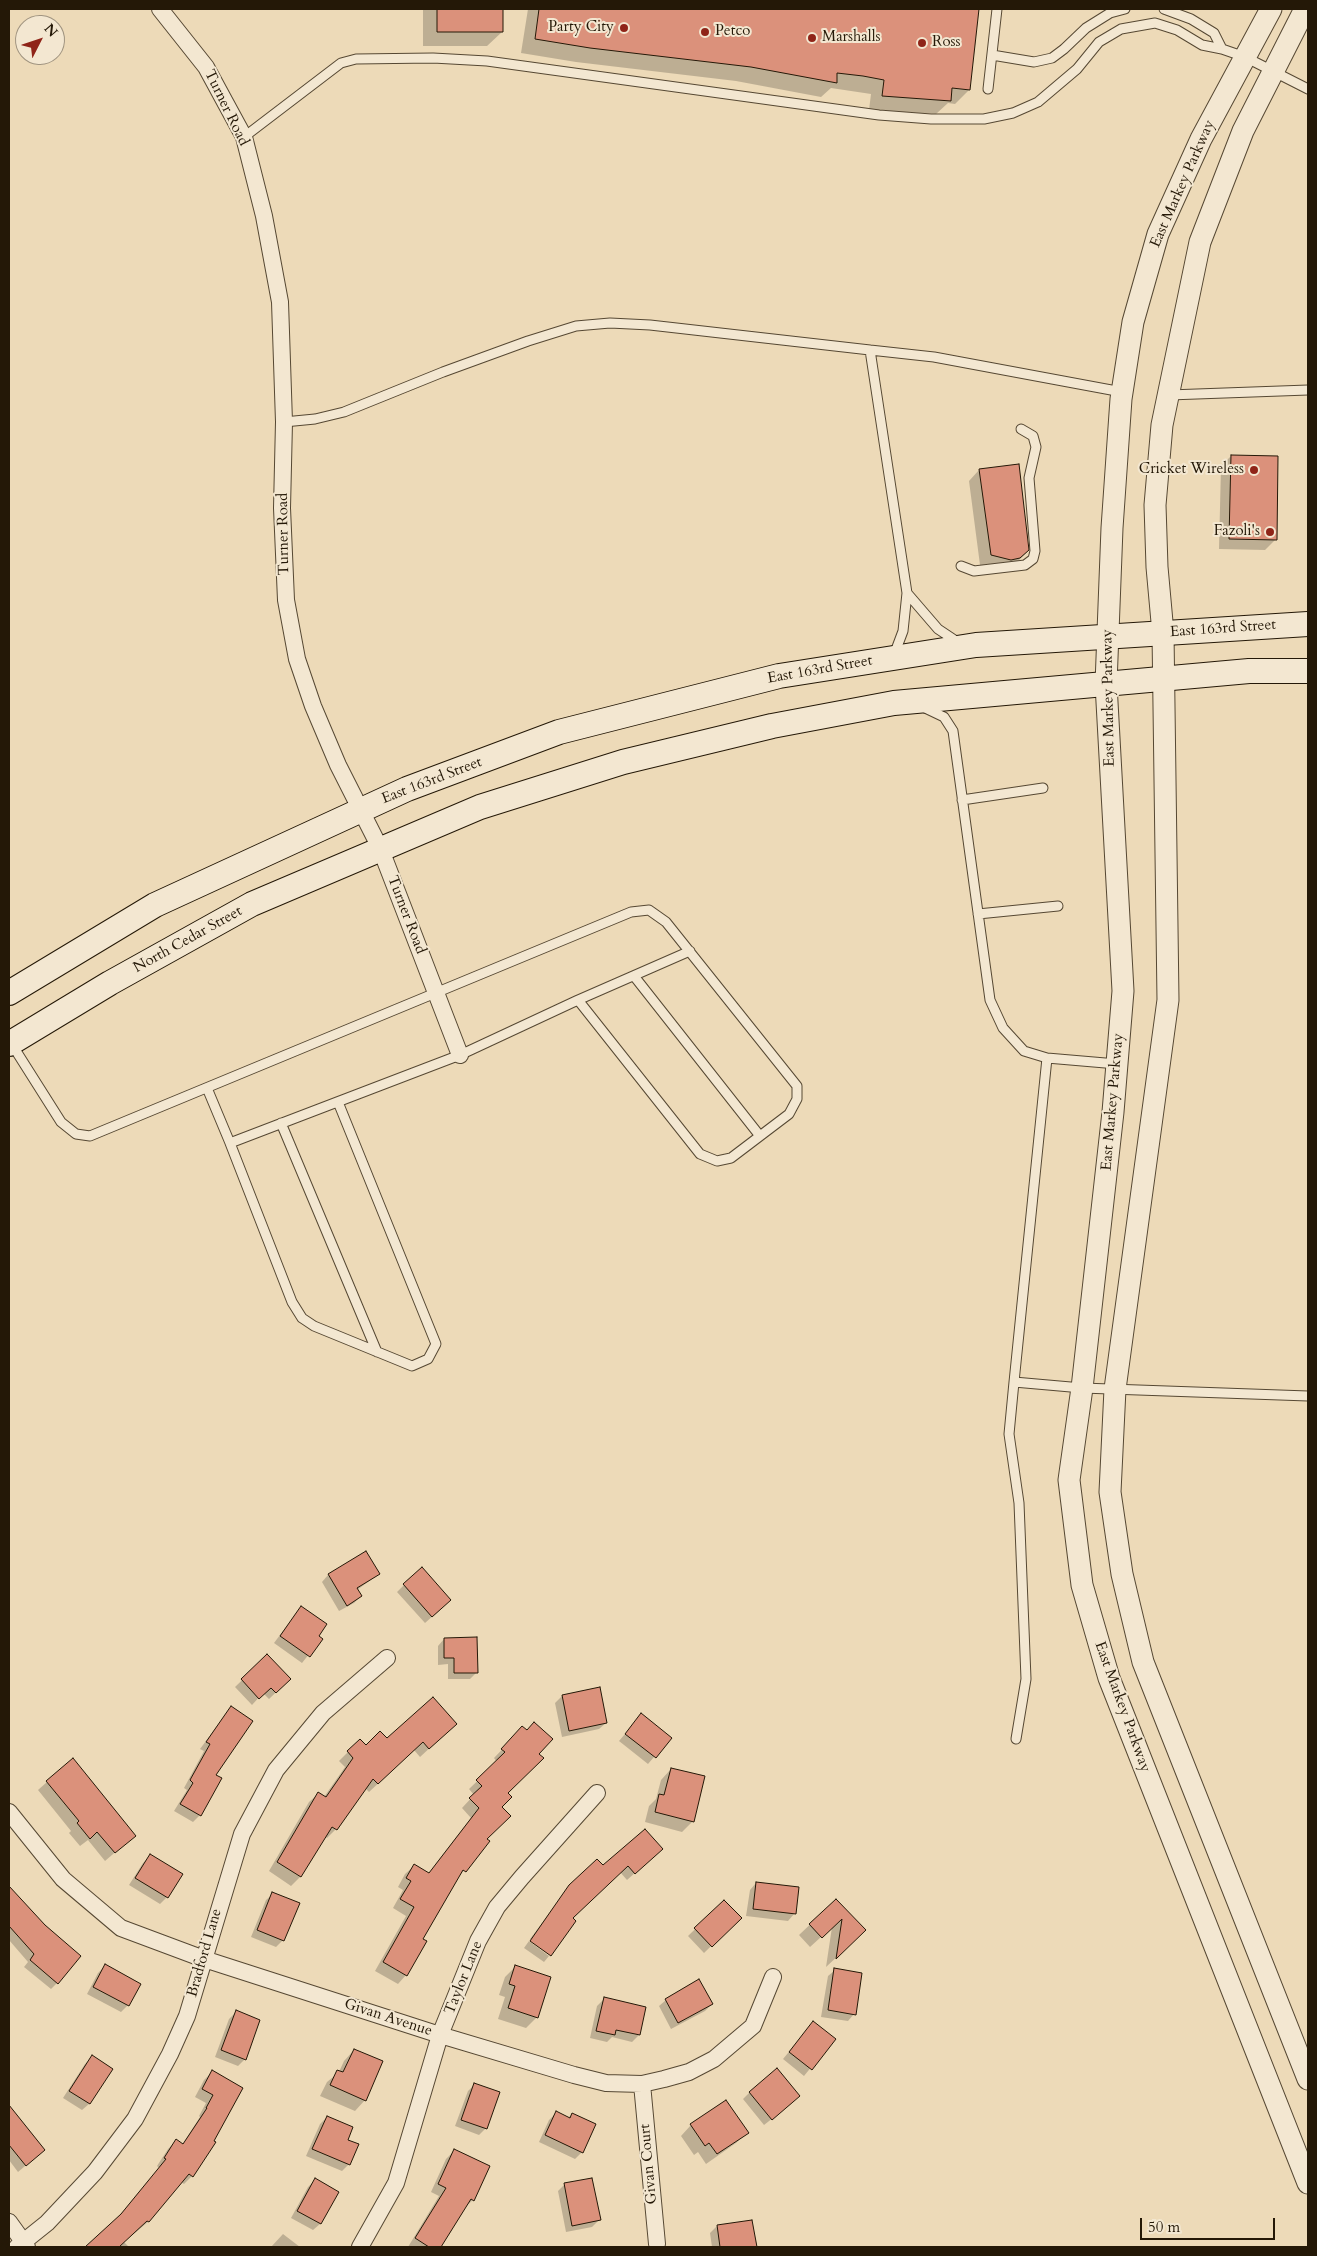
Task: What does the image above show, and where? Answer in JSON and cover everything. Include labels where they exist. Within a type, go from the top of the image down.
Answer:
[{"type":"main road","name":"East 163rd Street","points":[[357,811],[407,789],[559,732],[779,676],[965,647],[1106,636],[1308,624]]},
{"type":"main road","points":[[379,851],[480,808],[623,762],[772,726],[911,701],[1249,671],[1308,671]]},
{"type":"main road","points":[[9,993],[155,905],[357,811]]},
{"type":"main road","name":"North Cedar Street","points":[[10,1044],[110,983],[252,904],[379,851]]},
{"type":"street","name":"Turner Road","points":[[160,9],[206,67],[244,137],[264,216],[280,302],[284,422],[282,508],[286,600],[296,659],[357,811],[379,851],[460,1055]]},
{"type":"street","name":"East Markey Parkway","points":[[1271,9],[1201,139],[1158,234],[1133,322],[1123,392],[1112,528],[1106,636],[1106,684],[1123,991],[1117,1064],[1082,1388],[1069,1480],[1082,1585],[1109,1678],[1308,2183]]},
{"type":"street","points":[[1305,9],[1243,131],[1200,242],[1162,425],[1155,505],[1157,567],[1163,633],[1168,1000],[1115,1388],[1110,1492],[1122,1574],[1143,1662],[1308,2079]]},
{"type":"street","name":"Bradford Lane","points":[[23,2246],[95,2172],[135,2119],[170,2054],[186,2016],[242,1834],[276,1770],[323,1713],[387,1658]]},
{"type":"street","name":"Taylor Lane","points":[[360,2247],[396,2183],[440,2035],[478,1941],[497,1908],[522,1876],[597,1793]]},
{"type":"street","name":"Givan Avenue","points":[[9,1812],[63,1879],[121,1928],[204,1959],[440,2035],[574,2075],[606,2082],[642,2084],[689,2072],[714,2059],[753,2026],[773,1977]]},
{"type":"street","name":"Givan Court","points":[[642,2084],[657,2244]]},
{"type":"street","points":[[9,2222],[23,2246]]},
{"type":"lane","points":[[988,89],[997,9]]},
{"type":"lane","points":[[992,55],[1034,62],[1052,58],[1086,28],[1110,13],[1125,9]]},
{"type":"lane","points":[[1164,9],[1191,19],[1214,33],[1222,48]]},
{"type":"lane","points":[[244,137],[341,63],[356,59],[487,61],[879,115],[931,118],[984,118],[1013,113],[1038,102],[1078,69],[1099,42],[1121,29],[1155,23],[1177,30],[1202,45],[1222,48],[1308,89]]},
{"type":"lane","points":[[284,422],[315,419],[344,412],[528,340],[576,326],[610,322],[956,361],[1123,392]]},
{"type":"lane","points":[[870,350],[907,594],[903,631],[893,658]]},
{"type":"lane","points":[[1169,395],[1308,390]]},
{"type":"lane","points":[[961,566],[974,571],[1025,565],[1033,559],[1035,551],[1029,478],[1036,447],[1033,436],[1021,429]]},
{"type":"lane","points":[[907,594],[938,628],[965,647]]},
{"type":"lane","points":[[911,701],[944,717],[953,731],[990,1000],[1002,1028],[1024,1051],[1047,1058],[1117,1064]]},
{"type":"lane","points":[[962,800],[1043,788]]},
{"type":"lane","points":[[978,914],[1058,906]]},
{"type":"lane","points":[[10,1044],[61,1122],[76,1134],[90,1136],[631,912],[649,910],[666,922],[797,1086],[797,1099],[789,1114],[731,1158],[717,1161],[700,1154],[578,1000]]},
{"type":"lane","points":[[230,1143],[460,1055],[578,1000],[690,952]]},
{"type":"lane","points":[[634,976],[760,1136]]},
{"type":"lane","points":[[1016,1739],[1026,1679],[1018,1503],[1009,1434],[1047,1058]]},
{"type":"lane","points":[[207,1088],[292,1302],[302,1318],[314,1326],[412,1366],[428,1358],[436,1344],[338,1102]]},
{"type":"lane","points":[[281,1123],[377,1352]]},
{"type":"lane","points":[[1014,1382],[1082,1388],[1308,1396]]},
{"type":"building","points":[[437,9],[503,9],[503,32],[437,32]]},
{"type":"building","points":[[539,9],[979,9],[970,90],[952,88],[951,101],[882,96],[884,80],[863,76],[837,73],[837,83],[751,67],[590,48],[535,39]]},
{"type":"building","points":[[1231,455],[1278,456],[1277,540],[1229,539]]},
{"type":"building","points":[[1019,464],[1029,550],[1020,558],[1011,560],[991,555],[979,469]]},
{"type":"building","points":[[366,1551],[380,1574],[357,1588],[362,1596],[347,1606],[328,1574]]},
{"type":"building","points":[[422,1567],[451,1600],[432,1617],[403,1584]]},
{"type":"building","points":[[301,1606],[327,1624],[319,1636],[323,1639],[310,1657],[280,1636]]},
{"type":"building","points":[[477,1637],[478,1673],[454,1673],[454,1658],[444,1658],[444,1638]]},
{"type":"building","points":[[267,1654],[291,1679],[276,1693],[271,1688],[259,1699],[241,1679]]},
{"type":"building","points":[[600,1687],[607,1723],[569,1731],[562,1695]]},
{"type":"building","points":[[433,1697],[457,1724],[429,1749],[423,1742],[378,1784],[373,1779],[337,1830],[332,1827],[301,1877],[277,1862],[318,1792],[326,1797],[353,1758],[347,1751],[360,1739],[366,1745],[380,1731],[387,1738]]},
{"type":"building","points":[[231,1706],[253,1721],[216,1775],[222,1778],[201,1816],[180,1804],[193,1783],[190,1780],[210,1744],[206,1742]]},
{"type":"building","points":[[641,1713],[672,1738],[656,1758],[625,1734]]},
{"type":"building","points":[[534,1722],[553,1739],[539,1754],[544,1758],[508,1793],[512,1797],[502,1807],[511,1816],[487,1839],[490,1841],[466,1872],[463,1870],[423,1939],[427,1941],[407,1976],[383,1962],[414,1907],[400,1899],[411,1881],[406,1878],[414,1864],[429,1873],[479,1808],[469,1798],[482,1786],[476,1780],[505,1752],[501,1749],[522,1726],[527,1730]]},
{"type":"building","points":[[73,1758],[136,1836],[115,1853],[97,1832],[90,1839],[77,1823],[79,1821],[46,1781]]},
{"type":"building","points":[[671,1768],[705,1776],[694,1822],[655,1812],[659,1794],[664,1795]]},
{"type":"building","points":[[645,1829],[663,1849],[635,1874],[628,1866],[573,1918],[576,1921],[551,1956],[530,1941],[569,1885],[597,1859],[603,1865]]},
{"type":"building","points":[[150,1854],[183,1874],[168,1898],[135,1878]]},
{"type":"building","points":[[756,1882],[799,1887],[796,1914],[753,1909]]},
{"type":"building","points":[[9,1886],[45,1925],[81,1956],[58,1984],[30,1960],[34,1954],[9,1926]]},
{"type":"building","points":[[272,1892],[300,1903],[284,1941],[257,1930]]},
{"type":"building","points":[[836,1899],[866,1930],[836,1959],[842,1919],[822,1938],[809,1924]]},
{"type":"building","points":[[724,1900],[742,1918],[712,1947],[694,1928]]},
{"type":"building","points":[[105,1964],[141,1984],[129,2006],[93,1987]]},
{"type":"building","points":[[515,1965],[551,1977],[538,2018],[508,2008],[515,1986],[509,1984]]},
{"type":"building","points":[[834,1968],[862,1973],[856,2015],[828,2010]]},
{"type":"building","points":[[699,1979],[713,2004],[678,2023],[665,1999]]},
{"type":"building","points":[[604,1997],[646,2007],[640,2035],[616,2030],[615,2035],[596,2031]]},
{"type":"building","points":[[236,2010],[260,2020],[246,2060],[221,2050]]},
{"type":"building","points":[[813,2021],[836,2039],[812,2070],[789,2052]]},
{"type":"building","points":[[354,2049],[383,2061],[366,2101],[330,2085],[337,2070],[343,2072]]},
{"type":"building","points":[[92,2055],[113,2069],[90,2104],[69,2091]]},
{"type":"building","points":[[777,2068],[800,2096],[772,2120],[749,2092]]},
{"type":"building","points":[[212,2070],[243,2088],[214,2141],[216,2142],[193,2177],[189,2174],[149,2222],[147,2221],[119,2247],[85,2247],[121,2214],[166,2159],[164,2158],[176,2139],[183,2144],[207,2108],[213,2095],[202,2089]]},
{"type":"building","points":[[474,2083],[500,2092],[487,2129],[461,2120]]},
{"type":"building","points":[[726,2100],[749,2133],[717,2154],[709,2143],[705,2146],[690,2124]]},
{"type":"building","points":[[9,2105],[45,2150],[26,2166],[9,2145]]},
{"type":"building","points":[[556,2111],[570,2118],[572,2113],[596,2124],[583,2153],[545,2135]]},
{"type":"building","points":[[327,2116],[353,2127],[348,2140],[359,2144],[350,2165],[312,2149]]},
{"type":"building","points":[[454,2149],[490,2166],[474,2201],[471,2199],[441,2247],[429,2247],[415,2238],[446,2188],[438,2184]]},
{"type":"building","points":[[315,2178],[339,2192],[321,2224],[297,2211]]},
{"type":"building","points":[[592,2178],[601,2220],[572,2226],[564,2183]]},
{"type":"building","points":[[752,2220],[757,2247],[720,2247],[717,2225]]},
{"type":"place","name":"Party City","points":[[624,28]]},
{"type":"place","name":"Petco","points":[[705,32]]},
{"type":"place","name":"Marshalls","points":[[812,38]]},
{"type":"place","name":"Ross","points":[[922,43]]},
{"type":"place","name":"Cricket Wireless","points":[[1254,470]]},
{"type":"place","name":"Fazoli's","points":[[1270,532]]}]
